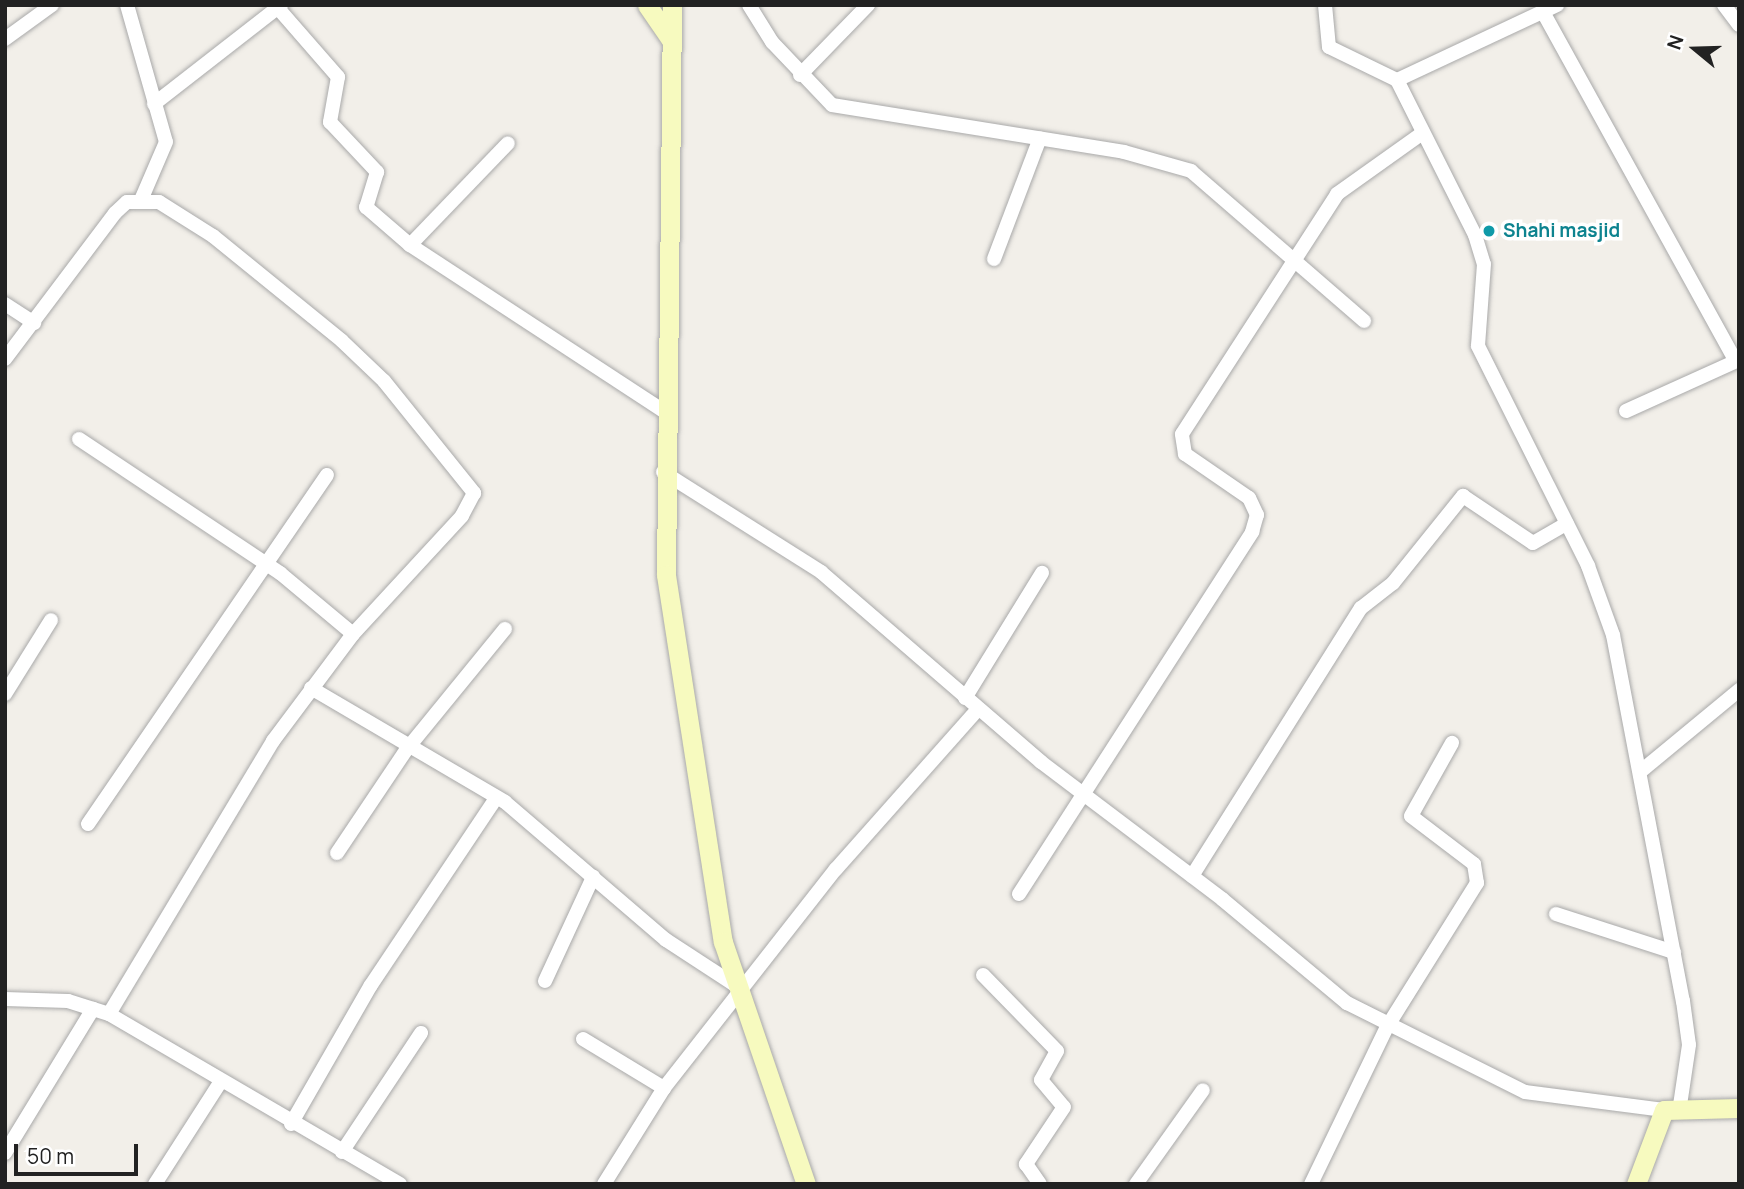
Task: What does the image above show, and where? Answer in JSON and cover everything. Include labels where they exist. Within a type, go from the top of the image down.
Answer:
[{"type":"main road","points":[[647,5],[671,40]]},
{"type":"main road","points":[[672,5],[663,472],[666,575],[737,992],[806,1184]]},
{"type":"main road","points":[[1636,1184],[1672,1108],[1739,1108]]},
{"type":"street","points":[[5,39],[52,5]]},
{"type":"street","points":[[127,5],[154,104],[164,153],[141,200]]},
{"type":"street","points":[[749,5],[800,75],[832,105],[857,114],[1040,138],[1191,171],[1364,321]]},
{"type":"street","points":[[800,75],[868,5]]},
{"type":"street","points":[[663,472],[821,572],[978,709],[1192,876],[1347,1003],[1387,1027],[1525,1092],[1672,1108],[1689,1045],[1674,952],[1612,635],[1567,523],[1478,346],[1484,264],[1397,80],[1329,47],[1325,5]]},
{"type":"street","points":[[1397,80],[1557,5]]},
{"type":"street","points":[[1724,5],[1739,25]]},
{"type":"street","points":[[154,104],[279,6],[338,77],[330,122],[377,172],[366,207],[410,245],[665,412]]},
{"type":"street","points":[[1543,12],[1737,360],[1626,411]]},
{"type":"street","points":[[1019,894],[1252,532],[1257,515],[1249,498],[1185,454],[1181,445],[1291,258],[1350,180],[1421,134]]},
{"type":"street","points":[[994,259],[1040,138]]},
{"type":"street","points":[[410,245],[508,143]]},
{"type":"street","points":[[5,359],[116,213],[141,200],[159,202],[213,236],[342,341],[384,381],[474,493],[427,558],[353,634],[273,741],[109,1014]]},
{"type":"street","points":[[5,304],[34,323]]},
{"type":"street","points":[[79,439],[266,563],[353,634]]},
{"type":"street","points":[[88,824],[327,475]]},
{"type":"street","points":[[1192,876],[1361,608],[1393,583],[1462,496],[1533,543],[1567,523]]},
{"type":"street","points":[[965,698],[1042,573]]},
{"type":"street","points":[[5,694],[51,620]]},
{"type":"street","points":[[337,853],[407,750],[506,629]]},
{"type":"street","points":[[311,688],[407,750],[496,798],[666,940],[737,992]]},
{"type":"street","points":[[1640,772],[1739,690]]},
{"type":"street","points":[[604,1184],[664,1088],[737,992],[886,807],[978,709]]},
{"type":"street","points":[[1311,1184],[1387,1027],[1480,870],[1411,816],[1452,743]]},
{"type":"street","points":[[291,1124],[371,985],[496,798]]},
{"type":"street","points":[[545,981],[593,877]]},
{"type":"street","points":[[1556,915],[1674,952]]},
{"type":"street","points":[[983,975],[1056,1046],[1041,1080],[1064,1107],[1026,1164],[1040,1184]]},
{"type":"street","points":[[5,999],[68,1001],[109,1014],[392,1182]]},
{"type":"street","points":[[5,1153],[93,1009]]},
{"type":"street","points":[[342,1152],[421,1033]]},
{"type":"street","points":[[583,1039],[664,1088]]},
{"type":"street","points":[[155,1184],[221,1081]]},
{"type":"street","points":[[1136,1184],[1203,1090]]},
{"type":"place","name":"Shahi masjid","points":[[1489,231]]}]
